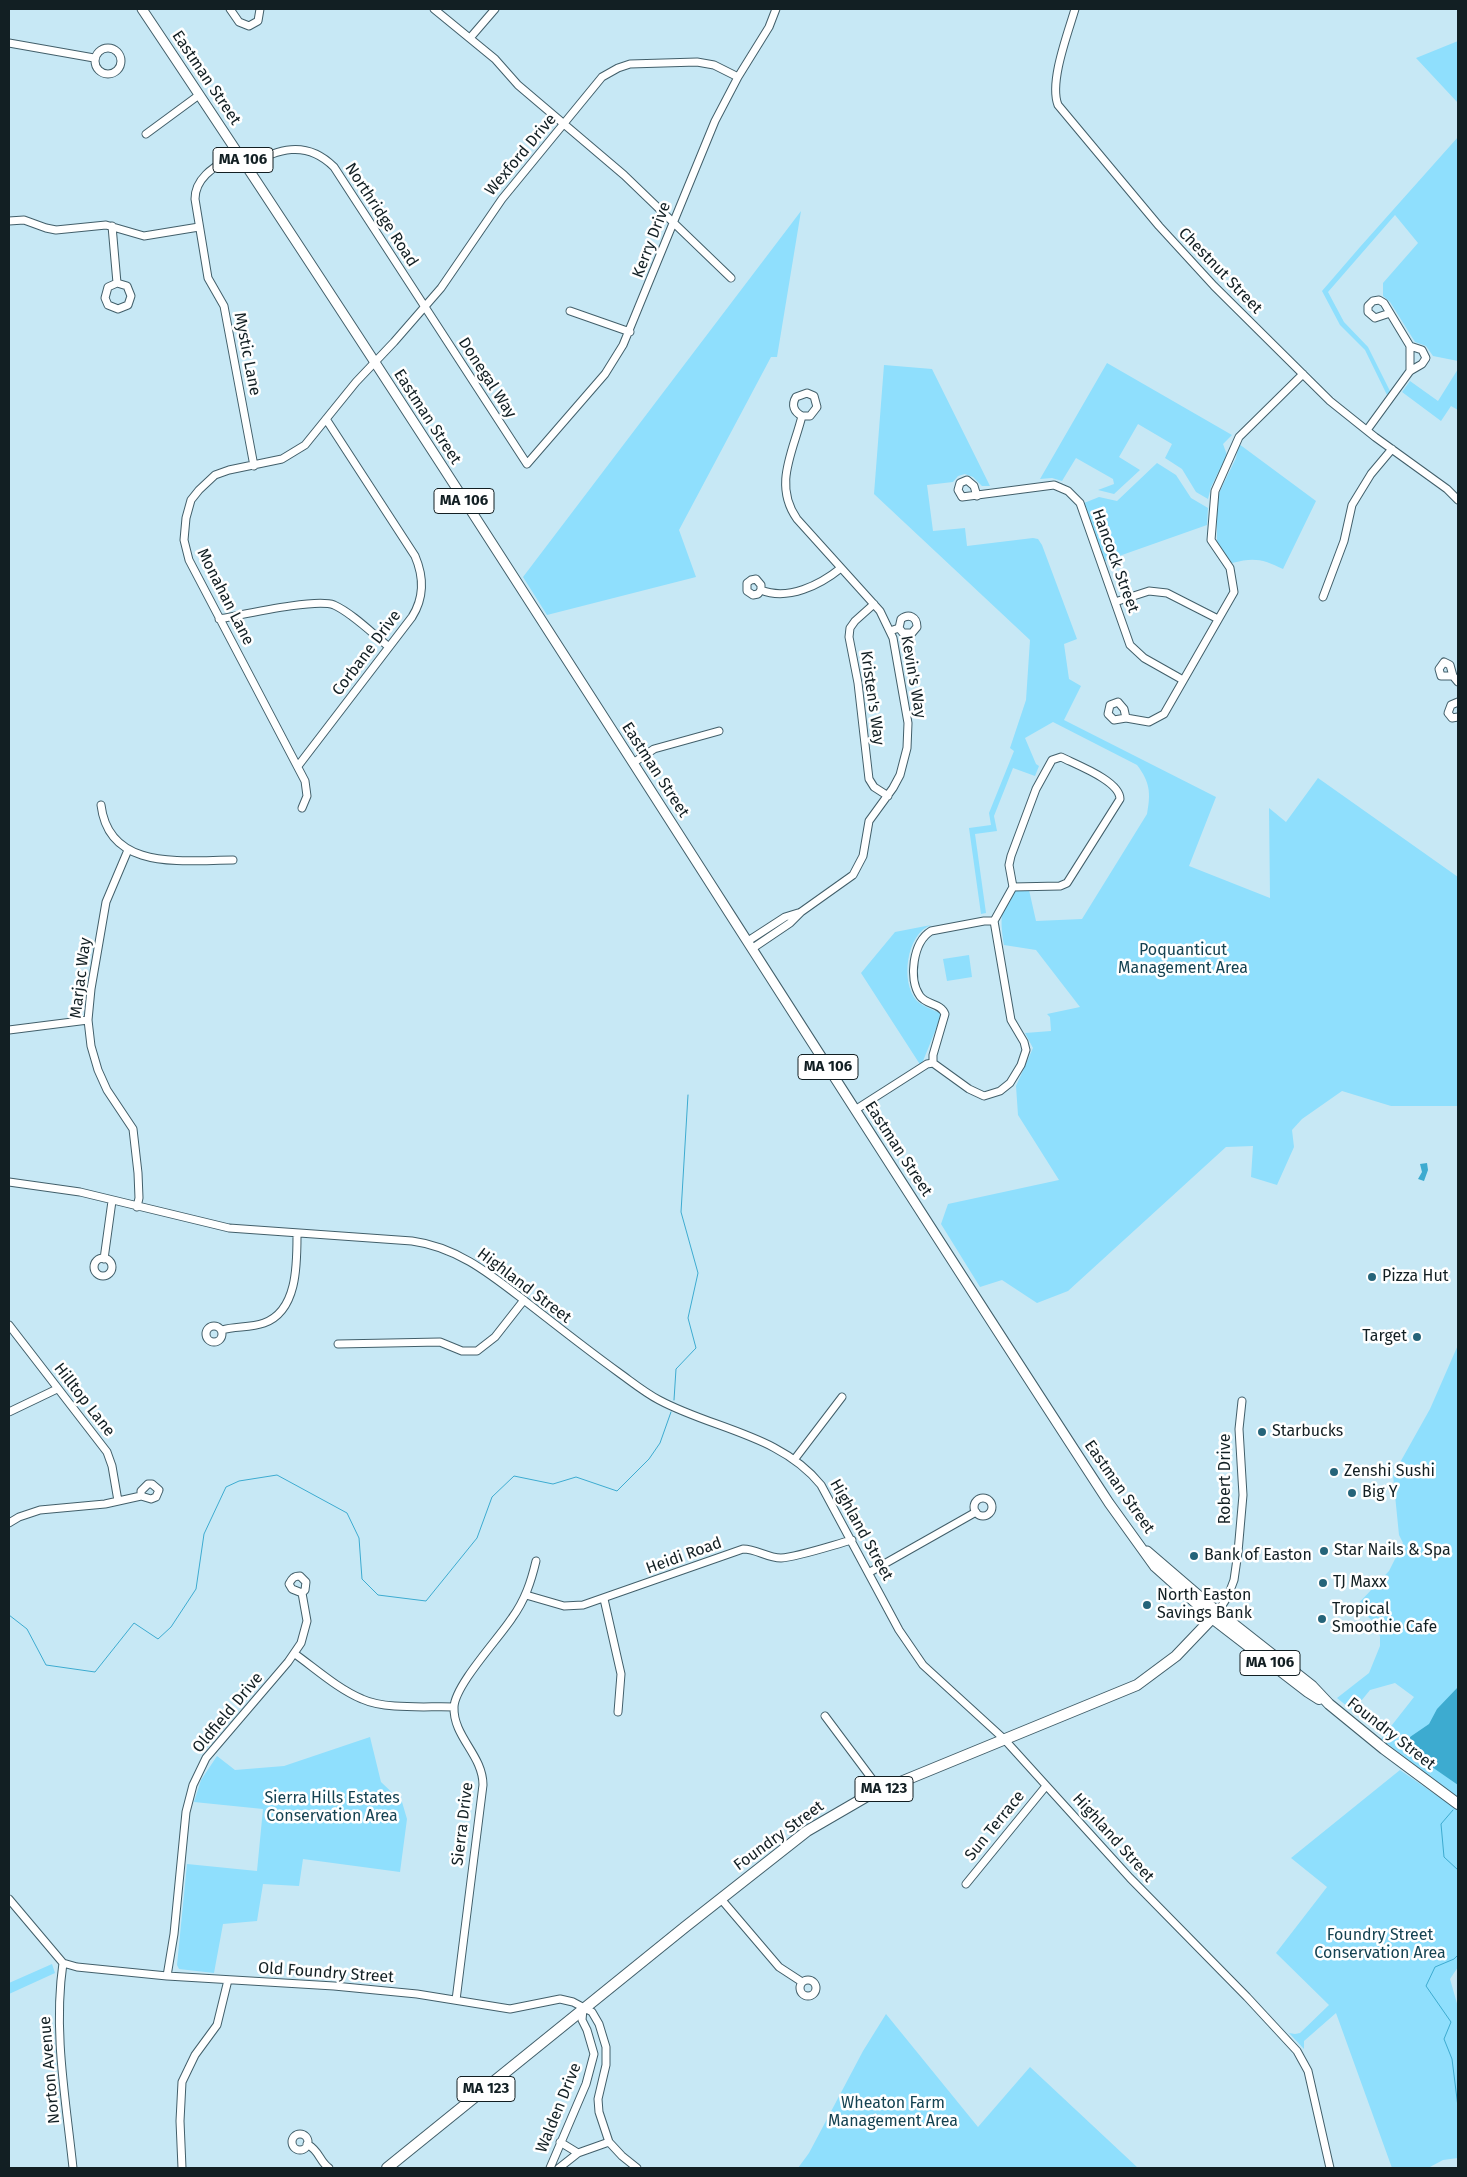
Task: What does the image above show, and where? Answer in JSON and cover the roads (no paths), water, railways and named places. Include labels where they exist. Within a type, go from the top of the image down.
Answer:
[{"type":"highway","name":"Foundry Street","points":[[388,2168],[721,1898],[807,1831],[850,1805],[881,1790],[1136,1685],[1176,1656],[1215,1615],[1308,1692],[1329,1704],[1384,1749],[1458,1804]]},
{"type":"main road","name":"Eastman Street","points":[[142,9],[238,152],[374,362],[1106,1499],[1155,1567],[1215,1615]]},
{"type":"street","points":[[230,9],[239,22],[249,26],[258,21],[260,9]]},
{"type":"street","points":[[434,9],[499,63],[518,86],[624,175],[731,278]]},
{"type":"street","points":[[470,38],[495,9]]},
{"type":"street","name":"Kerry Drive","points":[[527,464],[605,374],[630,332],[673,222],[716,122],[738,77],[765,35],[776,9]]},
{"type":"street","name":"Chestnut Street","points":[[1075,9],[1055,87],[1058,105],[1158,226],[1214,286],[1302,374],[1340,410],[1447,488],[1458,500]]},
{"type":"street","points":[[9,43],[94,58]]},
{"type":"street","name":"Wexford Drive","points":[[374,362],[425,306],[459,263],[502,199],[602,78],[623,66],[643,63],[709,63],[738,77]]},
{"type":"street","points":[[146,134],[199,95]]},
{"type":"street","name":"Northridge Road","points":[[247,166],[270,154],[291,149],[311,152],[329,162],[342,178],[425,306]]},
{"type":"street","name":"Mystic Lane","points":[[238,152],[210,170],[199,182],[195,199],[208,278],[225,311],[254,466]]},
{"type":"street","points":[[9,221],[24,220],[56,230],[101,225],[112,226],[144,236],[200,227]]},
{"type":"street","points":[[112,226],[117,283]]},
{"type":"street","name":"Donegal Way","points":[[425,306],[527,464]]},
{"type":"street","points":[[570,311],[630,332]]},
{"type":"street","points":[[1390,313],[1410,346],[1410,371]]},
{"type":"street","points":[[1367,430],[1410,371],[1422,364],[1426,358],[1422,350],[1410,346]]},
{"type":"street","name":"Monahan Lane","points":[[302,808],[308,791],[305,781],[193,568],[186,551],[186,518],[192,500],[208,480],[229,470],[282,459],[298,451],[374,362]]},
{"type":"street","points":[[1126,718],[1149,722],[1164,714],[1234,592],[1230,568],[1212,540],[1214,491],[1239,437],[1302,374]]},
{"type":"street","name":"Kevin's Way","points":[[750,944],[785,917],[801,912],[843,883],[856,870],[863,856],[869,821],[888,796],[903,767],[908,740],[906,712],[890,631],[882,615],[797,519],[786,496],[785,476],[802,416]]},
{"type":"street","name":"Corbane Drive","points":[[298,766],[416,611],[422,585],[420,570],[410,548],[326,419]]},
{"type":"street","points":[[1323,597],[1344,541],[1352,505],[1371,474],[1392,449]]},
{"type":"street","name":"Hancock Street","points":[[977,496],[1054,485],[1068,490],[1080,503],[1130,645],[1144,658],[1183,680]]},
{"type":"street","points":[[761,590],[778,593],[808,587],[821,583],[841,568]]},
{"type":"street","points":[[1115,602],[1149,591],[1167,593],[1218,619]]},
{"type":"street","points":[[219,619],[310,603],[329,604],[341,610],[389,646]]},
{"type":"street","name":"Kristen's Way","points":[[874,604],[855,620],[850,628],[849,637],[858,683],[870,779],[874,787],[888,796]]},
{"type":"street","points":[[890,631],[899,628]]},
{"type":"street","points":[[1458,702],[1451,704],[1448,713],[1452,718],[1458,717]]},
{"type":"street","points":[[633,763],[654,749],[719,731]]},
{"type":"street","points":[[856,1112],[927,1064],[933,1063],[969,1089],[984,1096],[1000,1091],[1010,1083],[1025,1055],[1026,1046],[1011,1020],[994,921],[1013,887],[1009,865],[1011,856],[1036,789],[1052,760],[1061,757],[1114,785],[1120,794],[1120,799],[1067,884],[1055,887],[1013,887]]},
{"type":"street","points":[[101,805],[107,828],[118,842],[128,850],[155,858],[233,860]]},
{"type":"street","name":"Marjac Way","points":[[128,850],[106,902],[91,989],[88,1020],[94,1060],[102,1080],[130,1123],[136,1144],[139,1190],[137,1207]]},
{"type":"street","points":[[933,1063],[932,1055],[946,1014],[942,1008],[922,998],[917,990],[914,958],[920,942],[931,931],[984,921],[994,921]]},
{"type":"street","points":[[9,1030],[88,1020]]},
{"type":"street","name":"Highland Street","points":[[9,1182],[58,1188],[229,1228],[412,1242],[436,1246],[478,1266],[598,1359],[654,1398],[677,1409],[770,1445],[807,1469],[821,1485],[870,1572],[899,1630],[923,1665],[1004,1739],[1130,1878],[1247,1997],[1297,2051],[1308,2071],[1330,2168]]},
{"type":"street","points":[[104,1259],[112,1201]]},
{"type":"street","points":[[222,1330],[265,1322],[277,1314],[285,1305],[290,1294],[297,1264],[297,1234]]},
{"type":"street","points":[[338,1344],[434,1341],[446,1343],[462,1351],[477,1351],[495,1337],[524,1300]]},
{"type":"street","name":"Hilltop Lane","points":[[9,1325],[109,1456],[118,1501]]},
{"type":"street","points":[[9,1412],[58,1389]]},
{"type":"street","points":[[794,1460],[842,1397]]},
{"type":"street","name":"Robert Drive","points":[[1215,1615],[1228,1596],[1234,1580],[1239,1542],[1243,1495],[1239,1429],[1242,1401]]},
{"type":"street","points":[[9,1524],[28,1513],[118,1501],[141,1496]]},
{"type":"street","points":[[870,1572],[976,1512]]},
{"type":"street","name":"Heidi Road","points":[[526,1595],[564,1606],[576,1606],[604,1599],[743,1549],[754,1550],[771,1557],[783,1558],[852,1540]]},
{"type":"street","points":[[295,1654],[363,1700],[388,1706],[454,1707],[461,1689],[513,1617],[526,1595],[536,1561]]},
{"type":"street","name":"Oldfield Drive","points":[[168,1976],[186,1812],[195,1778],[206,1758],[295,1654],[305,1632],[307,1621],[302,1593]]},
{"type":"street","points":[[604,1599],[621,1674],[618,1712]]},
{"type":"street","name":"Sierra Drive","points":[[454,1707],[457,1726],[479,1762],[484,1785],[456,2000]]},
{"type":"street","points":[[825,1716],[881,1790]]},
{"type":"street","name":"Sun Terrace","points":[[966,1884],[1046,1786]]},
{"type":"street","points":[[721,1898],[779,1967],[802,1982]]},
{"type":"street","points":[[9,1899],[63,1963]]},
{"type":"street","name":"Old Foundry Street","points":[[63,1963],[77,1967],[168,1976],[362,1989],[515,2009],[564,1999],[573,2002],[583,2009]]},
{"type":"street","name":"Norton Avenue","points":[[63,1963],[59,1998],[60,2055],[72,2168]]},
{"type":"street","points":[[182,2168],[180,2122],[182,2082],[196,2055],[217,2025],[228,1980]]},
{"type":"street","points":[[583,2009],[592,2012],[599,2024],[587,2030]]},
{"type":"street","name":"Walden Drive","points":[[550,2168],[590,2071],[594,2049],[582,2020],[583,2009]]},
{"type":"street","name":"Walden Drive","points":[[559,2168],[578,2152],[610,2142],[599,2112],[598,2099],[606,2065],[606,2047],[599,2024]]},
{"type":"street","points":[[560,2142],[578,2152]]},
{"type":"street","points":[[610,2142],[633,2167]]},
{"type":"street","points":[[307,2144],[317,2151],[323,2164],[329,2168]]},
{"type":"waterway","points":[[674,1400],[676,1369],[696,1348],[688,1318],[698,1273],[681,1212],[688,1095]]},
{"type":"waterway","points":[[9,1615],[27,1629],[46,1665],[95,1672],[134,1623],[158,1639],[171,1627],[196,1589],[204,1534],[226,1487],[239,1481],[277,1475],[347,1513],[359,1538],[362,1579],[378,1595],[426,1601],[477,1538],[492,1497],[514,1476],[553,1484],[576,1477],[617,1491],[649,1459],[660,1443],[671,1412]]},
{"type":"waterway","points":[[1453,1810],[1441,1824],[1444,1857],[1458,1870]]},
{"type":"waterway","points":[[1458,1955],[1454,1959],[1435,1967],[1426,1986],[1451,2022],[1444,2039],[1452,2059],[1458,2107]]},
{"type":"place","name":"Pizza Hut","points":[[1372,1277]]},
{"type":"place","name":"Target","points":[[1417,1337]]},
{"type":"place","name":"Starbucks","points":[[1262,1432]]},
{"type":"place","name":"Zenshi Sushi","points":[[1334,1472]]},
{"type":"place","name":"Big Y","points":[[1352,1493]]},
{"type":"place","name":"Star Nails & Spa","points":[[1324,1551]]},
{"type":"place","name":"Bank of Easton","points":[[1194,1556]]},
{"type":"place","name":"TJ Maxx","points":[[1323,1583]]},
{"type":"place","name":"North Easton Savings Bank","points":[[1147,1605]]},
{"type":"place","name":"Tropical Smoothie Cafe","points":[[1322,1619]]},
{"type":"park label","name":"Poquanticut Management Area","points":[[1183,960]]},
{"type":"park label","name":"Sierra Hills Estates Conservation Area","points":[[332,1808]]},
{"type":"park label","name":"Foundry Street Conservation Area","points":[[1380,1945]]},
{"type":"park label","name":"Wheaton Farm Management Area","points":[[893,2113]]}]
